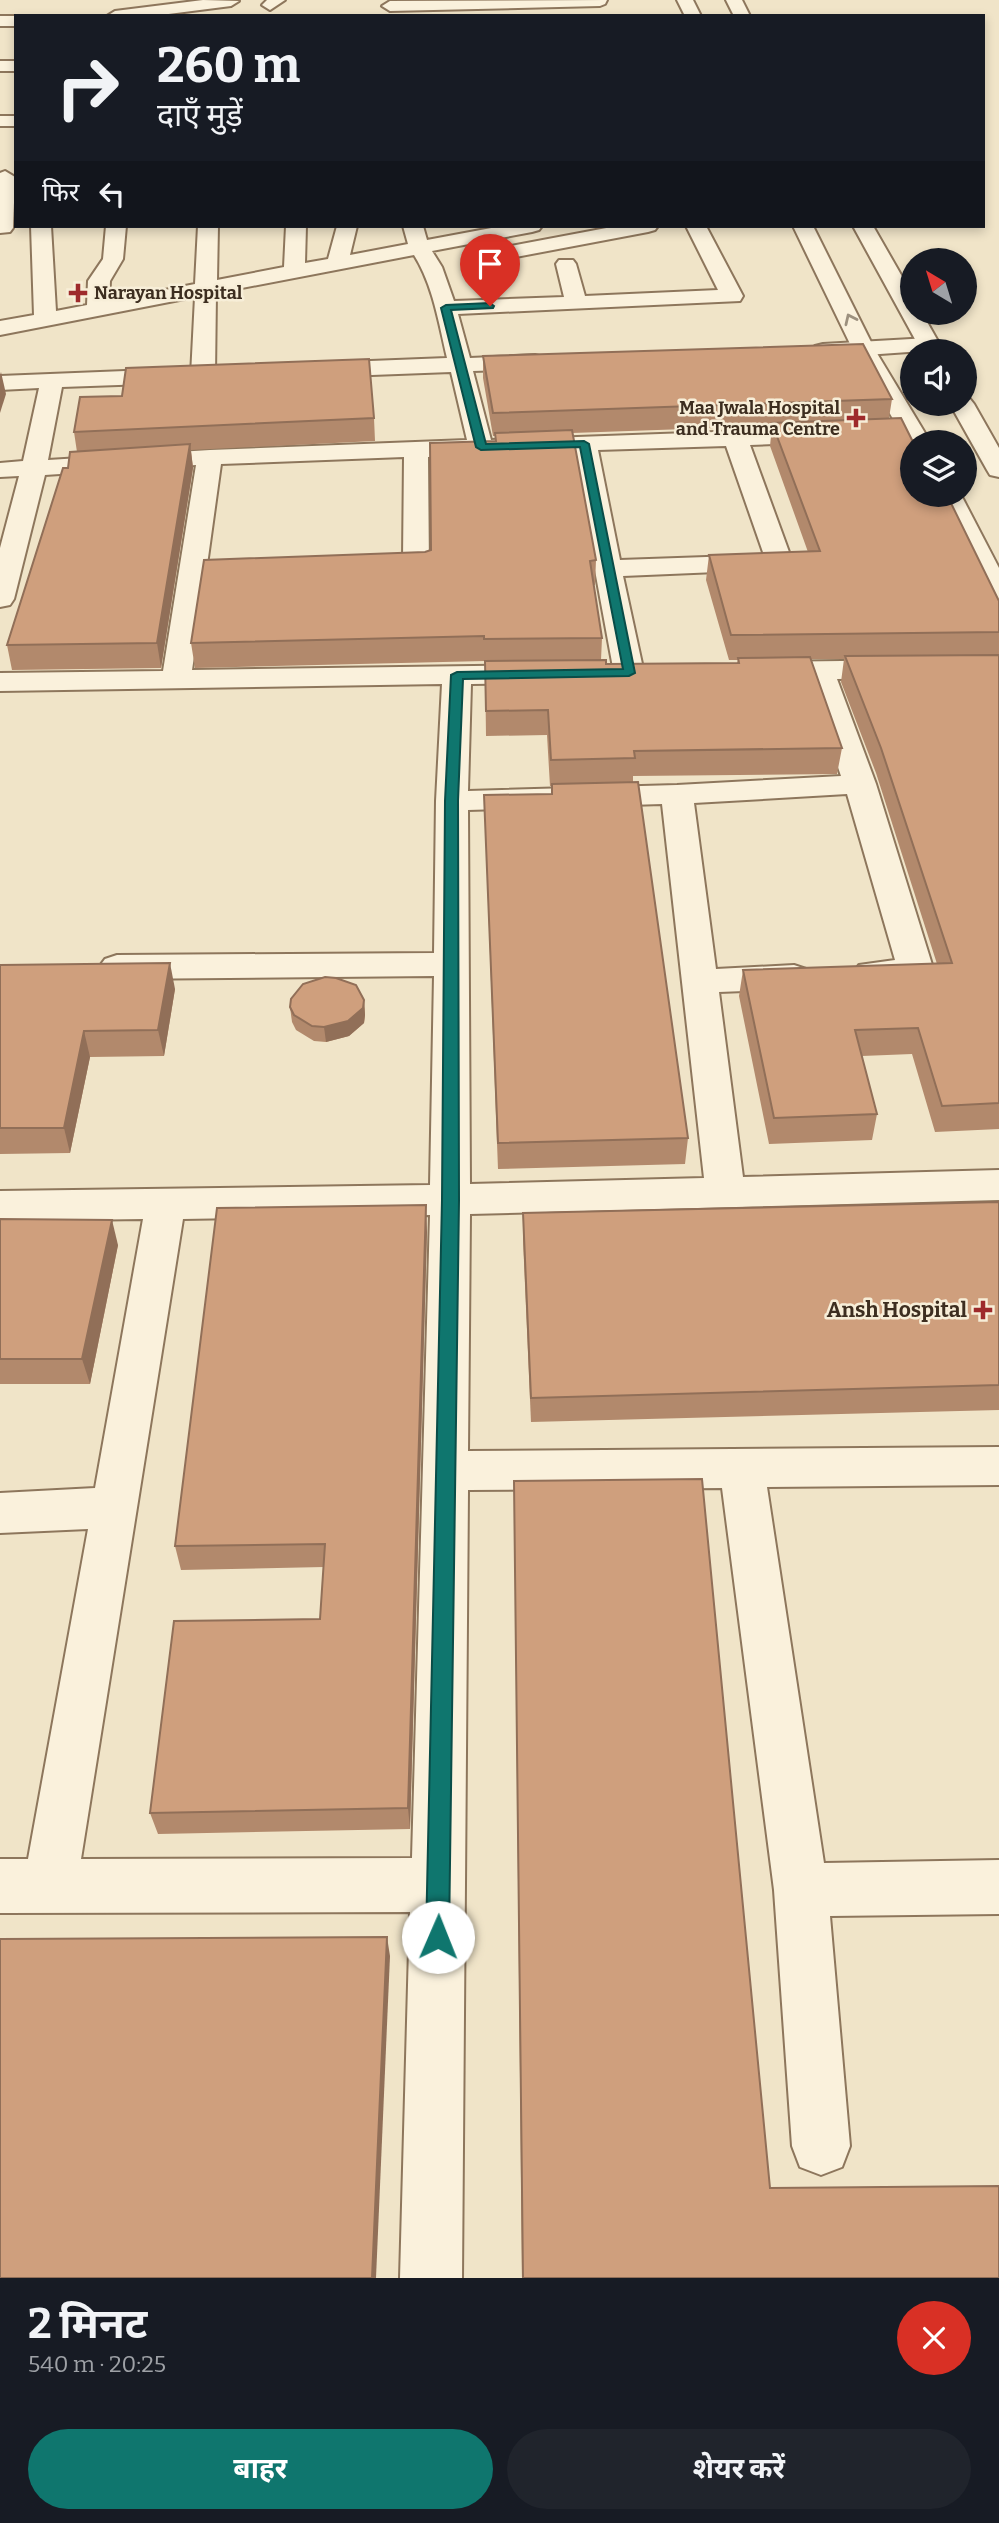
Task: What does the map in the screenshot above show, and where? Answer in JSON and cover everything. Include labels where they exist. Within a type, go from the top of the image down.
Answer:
[{"type":"street","points":[[131,14],[232,1]]},
{"type":"street","points":[[390,7],[450,10],[600,1]]},
{"type":"street","points":[[1,228],[7,177]]},
{"type":"street","points":[[41,228],[45,319]]},
{"type":"street","points":[[98,309],[99,281],[113,259],[116,228]]},
{"type":"street","points":[[203,375],[208,228]]},
{"type":"street","points":[[294,271],[296,228]]},
{"type":"street","points":[[337,263],[346,228]]},
{"type":"street","points":[[205,298],[294,271],[337,263],[416,236],[509,228]]},
{"type":"street","points":[[804,228],[864,350],[912,430]]},
{"type":"street","points":[[864,228],[926,339]]},
{"type":"street","points":[[446,308],[512,296],[576,302],[732,296],[694,233]]},
{"type":"street","points":[[416,236],[432,267],[446,308],[458,365],[481,447]]},
{"type":"street","points":[[486,257],[651,239]]},
{"type":"street","points":[[405,272],[459,262]]},
{"type":"street","points":[[544,269],[573,263],[576,302]]},
{"type":"street","points":[[0,328],[98,309],[365,279]]},
{"type":"street","points":[[794,352],[900,349]]},
{"type":"street","points":[[297,371],[556,361]]},
{"type":"street","points":[[0,383],[230,374]]},
{"type":"street","points":[[1,588],[34,468],[52,380]]},
{"type":"street","points":[[969,416],[999,470]]},
{"type":"street","points":[[886,432],[900,434]]},
{"type":"street","points":[[0,470],[210,457],[845,434]]},
{"type":"street","points":[[607,568],[780,563],[735,438]]},
{"type":"street","points":[[584,444],[630,673]]},
{"type":"street","points":[[350,570],[416,568],[416,450]]},
{"type":"street","points":[[176,679],[210,457]]},
{"type":"street","points":[[958,507],[975,526],[999,593]]},
{"type":"street","points":[[192,574],[271,572]]},
{"type":"street","points":[[737,671],[999,668]]},
{"type":"street","points":[[701,981],[916,971],[860,783],[819,670]]},
{"type":"street","points":[[0,682],[563,674]]},
{"type":"street","points":[[431,2278],[450,1200],[452,801],[457,675]]},
{"type":"street","points":[[452,801],[677,794],[860,783]]},
{"type":"street","points":[[677,794],[726,1193]]},
{"type":"street","points":[[82,967],[451,964]]},
{"type":"street","points":[[0,1206],[450,1200],[999,1185]]},
{"type":"street","points":[[166,1203],[115,1507],[25,1886],[438,1885]]},
{"type":"street","points":[[446,1471],[999,1466]]},
{"type":"street","points":[[742,1470],[801,1890],[821,2146]]},
{"type":"street","points":[[0,1513],[115,1507]]},
{"type":"street","points":[[801,1890],[999,1886]]},
{"type":"building","points":[[863,344],[892,399],[493,413],[483,356]]},
{"type":"building","points":[[369,359],[374,418],[74,432],[80,397],[122,396],[126,368]]},
{"type":"building","points":[[901,418],[907,430],[900,430],[900,507],[953,507],[999,601],[999,632],[731,635],[709,555],[820,551],[772,423]]},
{"type":"building","points":[[572,430],[596,560],[590,561],[602,638],[484,639],[484,636],[191,643],[204,560],[431,550],[430,443],[496,441],[495,433]]},
{"type":"building","points":[[190,444],[157,643],[7,645],[63,468],[68,468],[70,452]]},
{"type":"building","points":[[999,655],[999,1103],[942,1106],[918,1028],[855,1030],[877,1114],[774,1118],[743,970],[952,963],[881,748],[845,656]]},
{"type":"building","points":[[810,657],[842,748],[634,751],[635,758],[551,760],[548,710],[486,711],[485,661],[739,663],[738,658]]},
{"type":"building","points":[[638,782],[688,1138],[498,1143],[484,795],[552,794],[552,784]]},
{"type":"building","points":[[170,963],[158,1030],[84,1031],[64,1128],[0,1128],[0,965]]},
{"type":"building","points":[[325,977],[356,985],[364,1000],[363,1008],[348,1021],[324,1027],[312,1026],[294,1015],[290,1007],[291,999],[303,984]]},
{"type":"building","points":[[999,1202],[999,1385],[531,1398],[523,1213]]},
{"type":"building","points":[[426,1205],[408,1808],[150,1813],[174,1621],[320,1619],[325,1544],[175,1546],[217,1208]]},
{"type":"building","points":[[0,1219],[112,1220],[82,1359],[0,1359]]},
{"type":"building","points":[[702,1479],[770,2188],[999,2186],[999,2278],[523,2278],[514,1481]]},
{"type":"building","points":[[387,1937],[372,2278],[0,2278],[0,1939]]},
{"type":"place","name":"Narayan Hospital","points":[[78,293]]},
{"type":"place","name":"Maa Jwala Hospital and Trauma Centre","points":[[856,418]]},
{"type":"place","name":"Ansh Hospital","points":[[983,1310]]},
{"type":"route","points":[[438,1937],[450,1200],[452,801],[457,675],[629,673],[584,444],[481,447],[458,365],[446,308],[490,306]]}]
